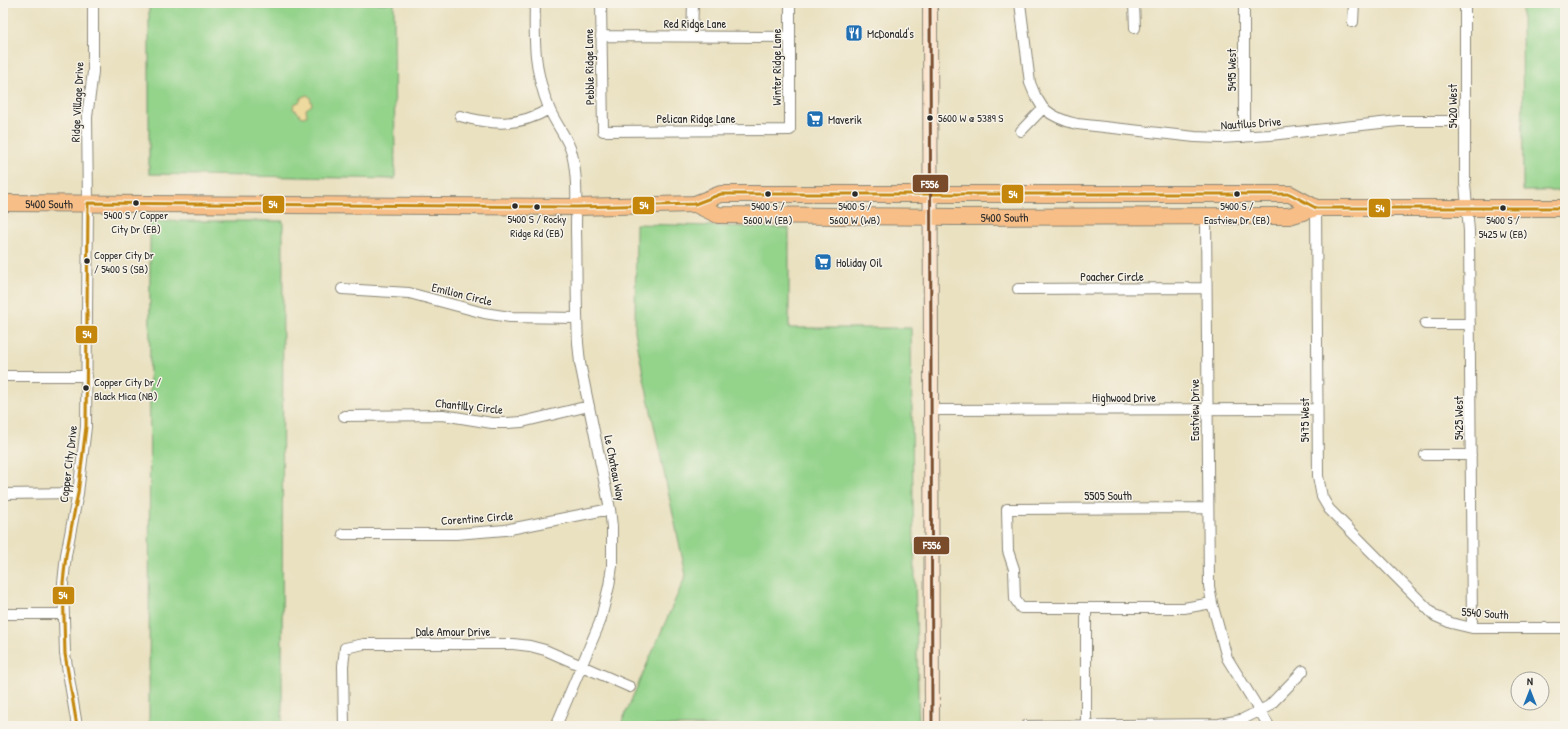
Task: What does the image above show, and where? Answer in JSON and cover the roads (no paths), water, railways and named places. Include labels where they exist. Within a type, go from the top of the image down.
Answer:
[{"type":"main road","points":[[930,3],[932,726]]},
{"type":"main road","name":"5400 South","points":[[3,203],[577,206],[695,204],[721,194],[1290,194],[1316,208]]},
{"type":"main road","name":"5400 South","points":[[695,204],[718,215],[931,216],[1289,216],[1316,208],[1565,208]]},
{"type":"street","name":"Ridge Village Drive","points":[[88,203],[87,117],[93,72],[93,3]]},
{"type":"street","name":"Le Chateau Way","points":[[535,3],[534,48],[537,73],[549,108],[572,153],[577,206],[577,318],[580,363],[610,509],[612,546],[609,586],[600,622],[556,726]]},
{"type":"street","name":"Pebble Ridge Lane","points":[[601,3],[603,131]]},
{"type":"street","points":[[692,36],[693,3]]},
{"type":"street","name":"Winter Ridge Lane","points":[[790,3],[790,130]]},
{"type":"street","name":"Nautilus Drive","points":[[1020,3],[1030,83],[1043,108],[1064,121],[1077,124],[1195,137],[1244,137],[1399,121],[1465,121]]},
{"type":"street","points":[[1134,3],[1135,28]]},
{"type":"street","name":"5495 West","points":[[1244,3],[1244,137]]},
{"type":"street","points":[[1353,22],[1354,3]]},
{"type":"street","name":"5420 West","points":[[1465,3],[1465,183],[1467,208]]},
{"type":"street","name":"Red Ridge Lane","points":[[602,36],[789,37]]},
{"type":"street","points":[[460,116],[481,122],[499,123],[526,120],[536,117],[549,108]]},
{"type":"street","points":[[1022,131],[1043,108]]},
{"type":"street","name":"Pelican Ridge Lane","points":[[603,131],[790,130]]},
{"type":"street","name":"Copper City Drive","points":[[77,726],[67,667],[63,614],[65,565],[78,493],[86,427],[88,203]]},
{"type":"street","name":"5475 West","points":[[1316,208],[1318,476],[1322,497],[1329,509],[1413,595]]},
{"type":"street","name":"5425 West","points":[[1467,208],[1469,231],[1472,628]]},
{"type":"street","name":"Eastview Drive","points":[[1206,217],[1209,578],[1212,603],[1227,658],[1269,726]]},
{"type":"street","name":"Poacher Circle","points":[[1018,289],[1206,288]]},
{"type":"street","name":"Emilion Circle","points":[[342,289],[409,293],[484,313],[510,317],[577,318]]},
{"type":"street","points":[[1425,324],[1470,324]]},
{"type":"street","points":[[3,376],[87,376]]},
{"type":"street","name":"Chantilly Circle","points":[[344,416],[443,415],[492,423],[507,423],[522,422],[589,406]]},
{"type":"street","name":"Highwood Drive","points":[[932,410],[1317,410]]},
{"type":"street","points":[[1425,455],[1471,455]]},
{"type":"street","points":[[3,494],[78,493]]},
{"type":"street","name":"5505 South","points":[[1086,608],[1021,608],[1015,599],[1014,569],[1008,551],[1007,509],[1208,508]]},
{"type":"street","name":"Corentine Circle","points":[[343,534],[456,534],[499,531],[610,509]]},
{"type":"street","name":"5540 South","points":[[1413,595],[1435,616],[1451,623],[1472,628],[1565,628]]},
{"type":"street","points":[[1086,725],[1086,608],[1184,608],[1212,603]]},
{"type":"street","points":[[3,614],[63,614]]},
{"type":"street","name":"Dale Amour Drive","points":[[344,726],[343,666],[345,648],[364,644],[513,644],[530,646],[545,650],[630,687]]},
{"type":"street","points":[[1026,726],[1219,724],[1241,720],[1269,706],[1303,671]]},
{"type":"place","name":"McDonald's","points":[[854,33]]},
{"type":"place","name":"5600 W @ 5389 S","points":[[930,118]]},
{"type":"place","name":"Maverik","points":[[815,119]]},
{"type":"place","name":"5400 S / 5600 W (EB)","points":[[768,194]]},
{"type":"place","name":"5400 S / 5600 W (WB)","points":[[855,194]]},
{"type":"place","name":"5400 S / Eastview Dr (EB)","points":[[1237,194]]},
{"type":"place","name":"5400 S / Copper City Dr (EB)","points":[[136,203]]},
{"type":"place","name":"5400 S / Rocky Ridge Rd (EB)","points":[[537,207]]},
{"type":"place","name":"5400 S / 5425 W (EB)","points":[[1503,208]]},
{"type":"place","name":"Copper City Dr / 5400 S (SB)","points":[[87,261]]},
{"type":"place","name":"Holiday Oil","points":[[823,262]]},
{"type":"place","name":"Copper City Dr / Black Mica (NB)","points":[[86,388]]}]
